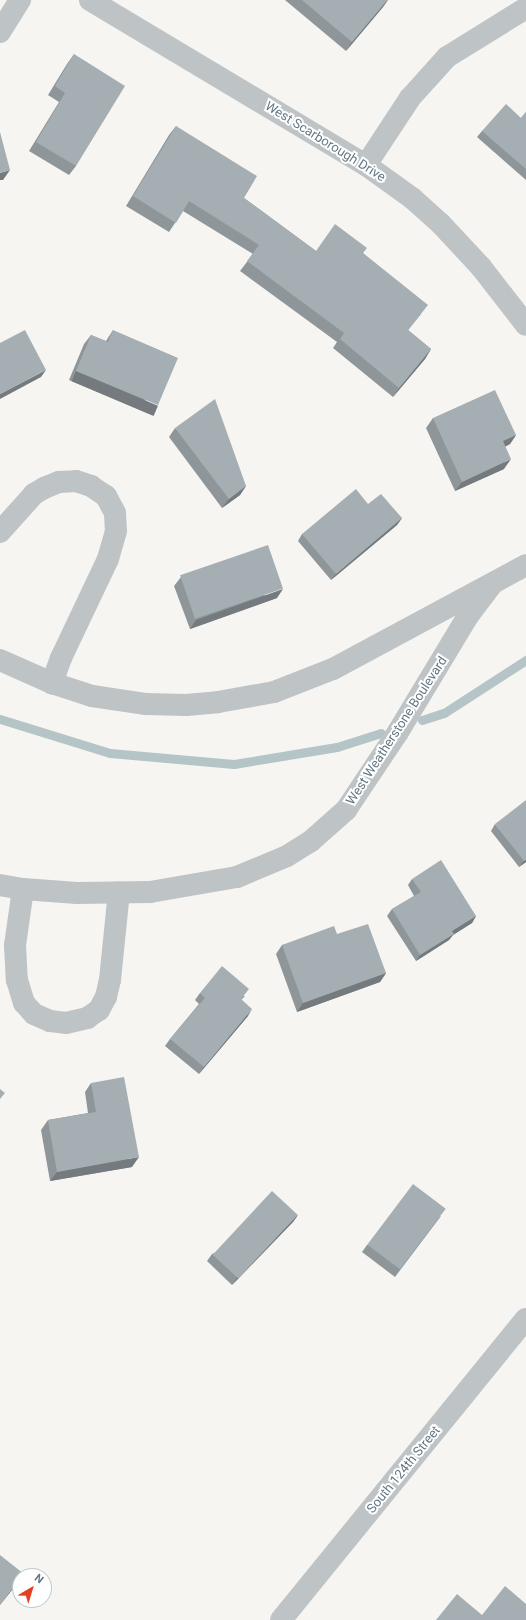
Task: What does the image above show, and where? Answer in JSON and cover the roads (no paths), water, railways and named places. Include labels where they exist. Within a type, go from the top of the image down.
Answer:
[{"type":"street","points":[[0,32],[20,0]]},
{"type":"street","name":"West Scarborough Drive","points":[[90,0],[366,165],[412,198],[440,223],[481,266],[526,325]]},
{"type":"street","points":[[366,165],[410,98],[447,57],[526,8]]},
{"type":"street","points":[[0,532],[34,494],[59,482],[76,481],[91,486],[106,496],[115,514],[116,531],[108,559],[61,658],[52,683]]},
{"type":"street","name":"West Weatherstone Boulevard","points":[[0,660],[52,683],[92,696],[146,704],[186,705],[218,702],[274,692],[333,669],[526,565]]},
{"type":"street","name":"West Weatherstone Boulevard","points":[[0,884],[23,889],[77,893],[150,892],[237,877],[287,856],[311,841],[346,810],[398,732],[468,616],[491,584]]},
{"type":"street","points":[[23,889],[16,945],[17,980],[24,1003],[34,1014],[50,1021],[66,1023],[87,1018],[99,1010],[106,997],[110,980],[119,892]]},
{"type":"street","name":"South 124th Street","points":[[281,1620],[526,1319]]},
{"type":"waterway","points":[[422,720],[444,713],[526,660]]},
{"type":"waterway","points":[[0,719],[110,753],[234,764],[337,747],[381,733]]}]
